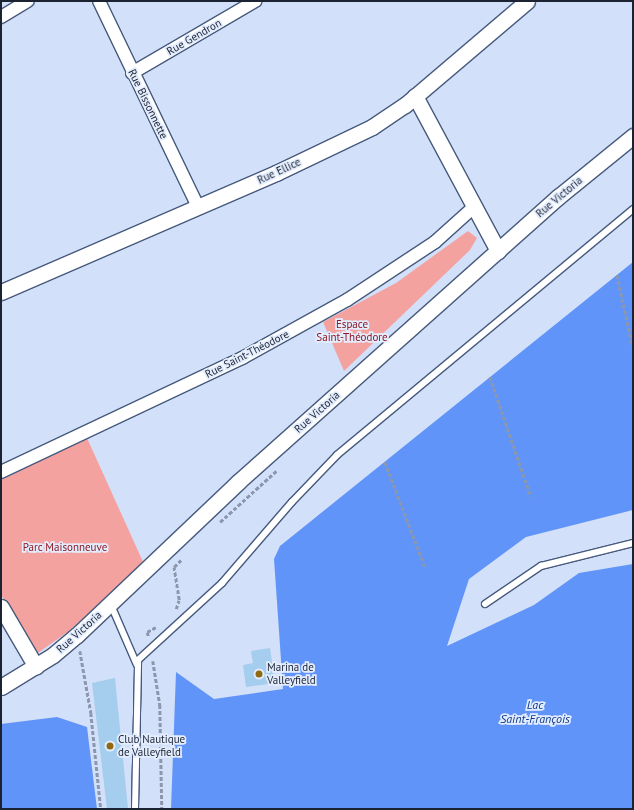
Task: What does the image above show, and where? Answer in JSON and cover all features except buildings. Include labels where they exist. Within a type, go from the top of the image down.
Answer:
[{"type":"street","points":[[1,17],[28,1]]},
{"type":"street","name":"Rue Bissonnette","points":[[98,1],[198,207]]},
{"type":"street","name":"Rue Gendron","points":[[132,73],[255,1]]},
{"type":"street","name":"Rue Ellice","points":[[1,292],[198,207],[372,127],[415,96],[527,1]]},
{"type":"street","points":[[415,96],[498,251]]},
{"type":"street","name":"Rue Victoria","points":[[1,687],[36,667],[77,635],[238,482],[498,251],[633,136]]},
{"type":"street","name":"Rue Saint-Théodore","points":[[1,472],[242,358],[348,300],[435,242],[475,206]]},
{"type":"street","points":[[1,608],[36,667]]},
{"type":"lane","points":[[135,809],[138,660],[222,583],[292,502],[337,455],[633,209]]},
{"type":"lane","points":[[485,604],[541,566],[633,543]]},
{"type":"lane","points":[[110,604],[137,666]]},
{"type":"path","points":[[617,276],[633,347]]},
{"type":"path","points":[[490,377],[531,497]]},
{"type":"path","points":[[385,462],[426,567]]},
{"type":"path","points":[[77,635],[91,713],[101,809]]},
{"type":"green space","name":"Espace Saint-Théodore","points":[[468,231],[477,238],[470,250],[344,371],[323,322],[396,283]]},
{"type":"green space","name":"Parc Maisonneuve","points":[[87,438],[144,564],[69,631],[35,655],[1,595],[1,480]]},
{"type":"water","name":"Lac Saint-François","points":[[633,262],[633,510],[526,537],[469,579],[447,646],[534,605],[579,573],[633,564],[633,809],[171,809],[176,672],[214,699],[283,689],[274,559],[280,546]]},
{"type":"water","points":[[57,717],[87,727],[97,809],[1,809],[1,724]]},
{"type":"place","name":"Marina de Valleyfield","points":[[259,674]]},
{"type":"place","name":"Club Nautique de Valleyfield","points":[[110,746]]}]
